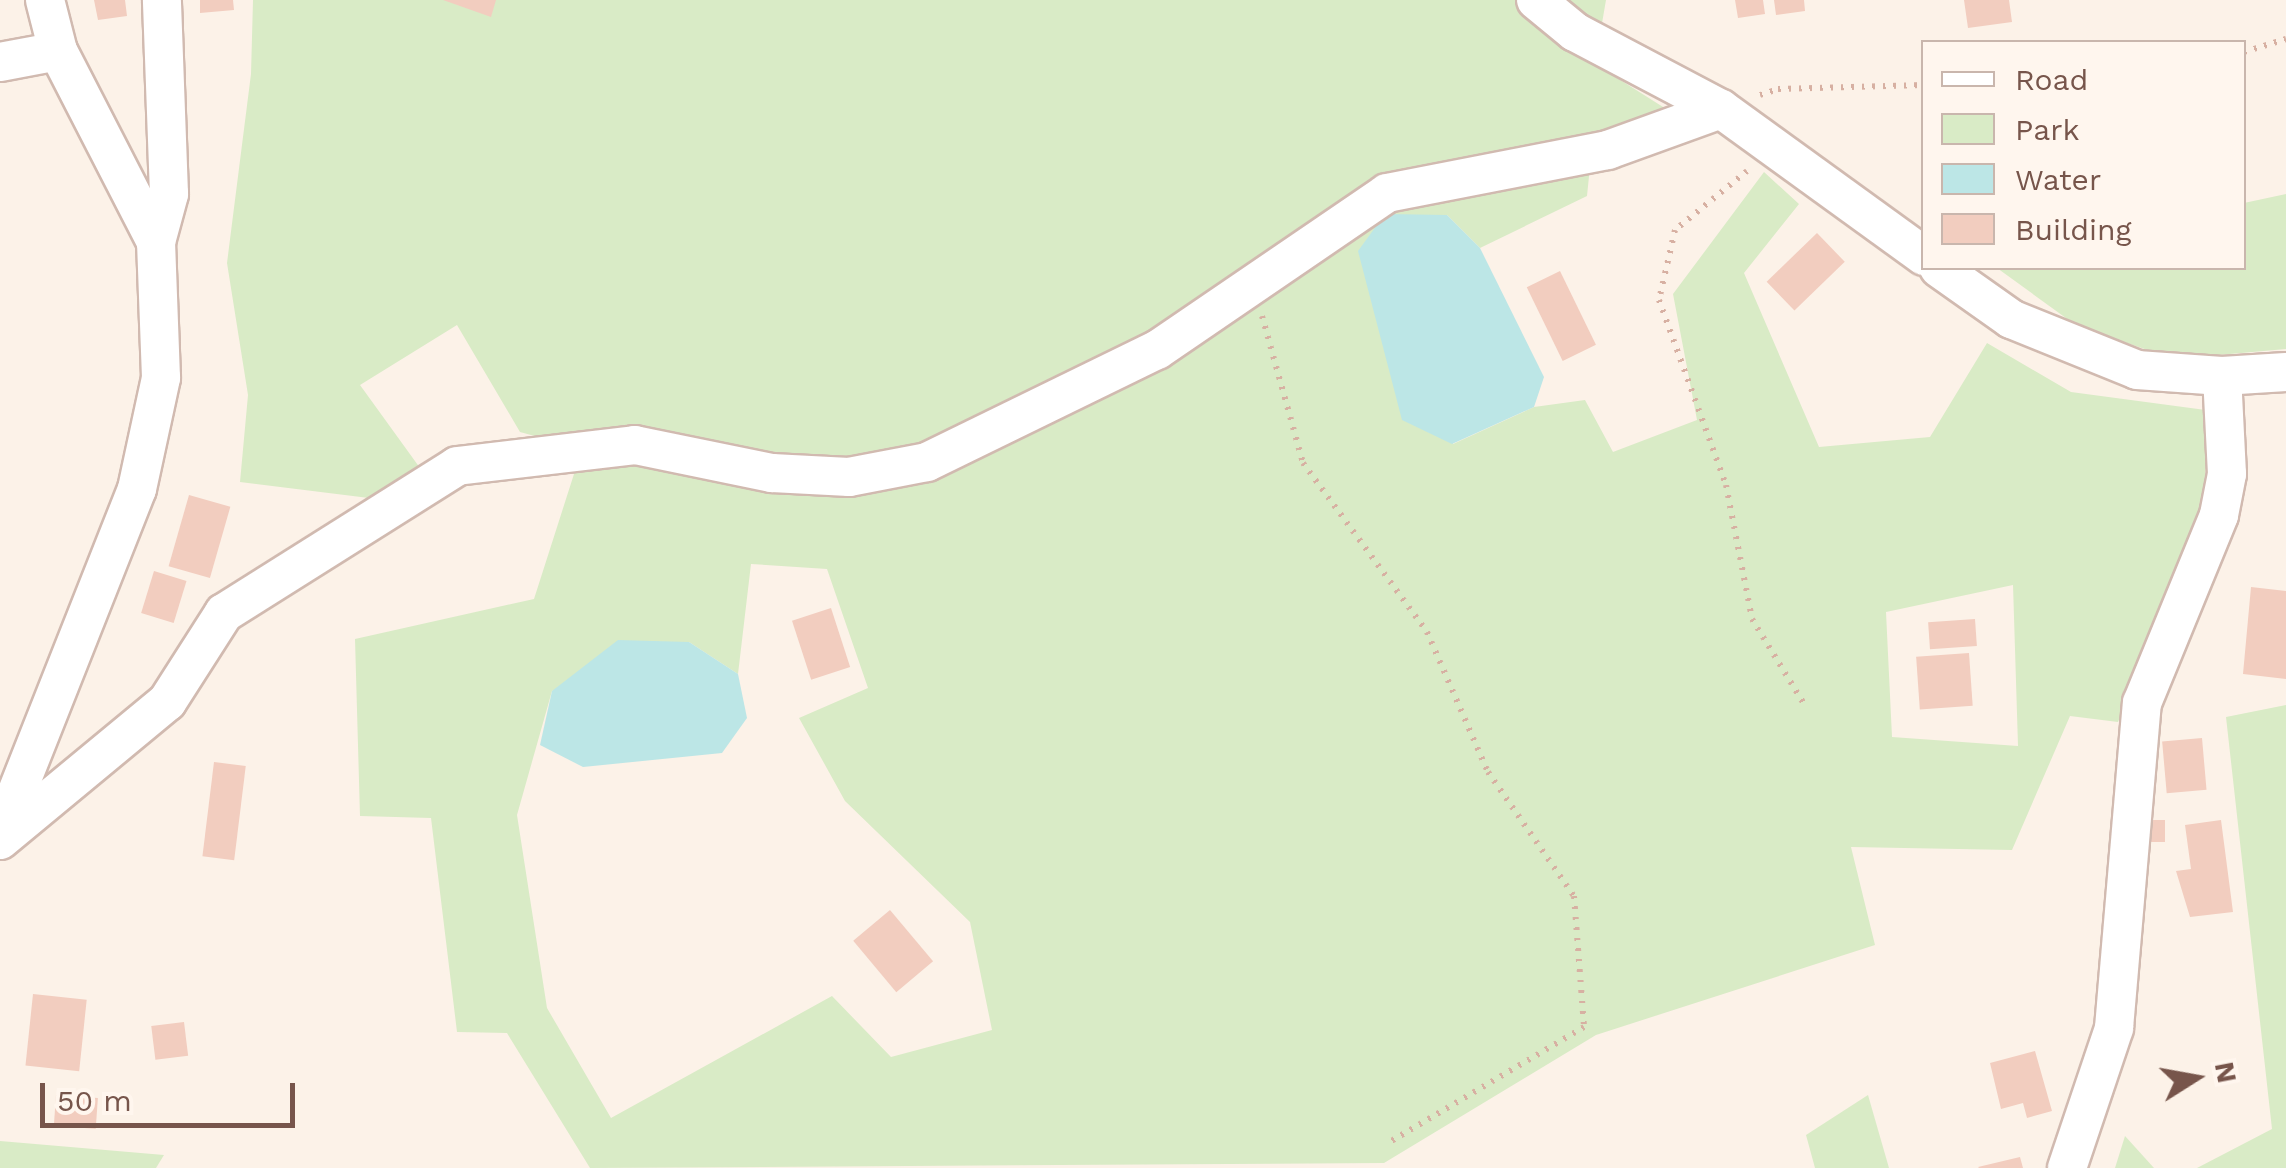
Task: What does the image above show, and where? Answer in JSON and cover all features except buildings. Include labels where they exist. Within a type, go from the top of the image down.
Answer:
[{"type":"street","points":[[44,0],[58,51],[156,242]]},
{"type":"street","points":[[0,838],[137,489],[161,378],[156,242],[169,194],[162,0]]},
{"type":"street","points":[[1536,0],[1576,32],[1721,109],[1921,254]]},
{"type":"street","points":[[0,62],[58,51]]},
{"type":"street","points":[[0,838],[166,702],[224,612],[457,466],[635,445],[772,473],[849,477],[928,462],[1158,350],[1252,281],[1387,193],[1608,150],[1721,109]]},
{"type":"street","points":[[1942,270],[2010,320],[2084,354],[2137,370],[2222,376],[2286,372]]},
{"type":"street","points":[[2067,1168],[2114,1028],[2142,703],[2219,514],[2227,474],[2222,376]]},
{"type":"path","points":[[2246,51],[2286,39]]},
{"type":"path","points":[[1721,109],[1778,89],[1921,85]]},
{"type":"path","points":[[1774,148],[1675,230],[1659,300],[1726,485],[1752,618],[1806,708]]},
{"type":"path","points":[[1252,281],[1303,463],[1427,632],[1488,772],[1574,896],[1584,1027],[1386,1144]]},
{"type":"green space","points":[[253,0],[1606,0],[1595,64],[1671,112],[1593,137],[1587,196],[1480,248],[1447,215],[1453,444],[1534,407],[1585,400],[1613,452],[1697,420],[1673,294],[1764,172],[1799,204],[1744,273],[1819,447],[1930,437],[1987,343],[2071,392],[2213,411],[2198,532],[2118,722],[2070,716],[2012,850],[1851,847],[1875,945],[1596,1035],[1384,1163],[590,1168],[507,1033],[457,1032],[431,818],[360,816],[355,639],[534,599],[582,449],[520,432],[457,325],[360,385],[420,468],[377,499],[240,482],[248,395],[227,263],[251,74]],"holes":[[[751,564],[827,569],[868,688],[799,718],[845,801],[970,922],[992,1030],[891,1057],[832,996],[611,1118],[547,1008],[517,815],[552,691],[689,642],[738,674]],[[2013,585],[2018,746],[1892,737],[1886,612]]]},
{"type":"green space","points":[[2286,194],[2286,349],[2174,359],[2077,326],[2000,270],[2246,270],[2246,203]]},
{"type":"green space","points":[[2286,705],[2286,1168],[2197,1168],[2272,1129],[2226,717]]},
{"type":"green space","points":[[1868,1095],[1889,1168],[1815,1168],[1806,1135]]},
{"type":"green space","points":[[2125,1136],[2154,1168],[2115,1168]]},
{"type":"green space","points":[[0,1141],[164,1155],[156,1168],[0,1168]]},
{"type":"water","points":[[1385,214],[1447,215],[1480,248],[1544,377],[1534,407],[1452,444],[1402,420],[1358,251]]},
{"type":"water","points":[[618,640],[689,642],[738,674],[747,718],[722,753],[583,767],[540,745],[552,691]]}]
